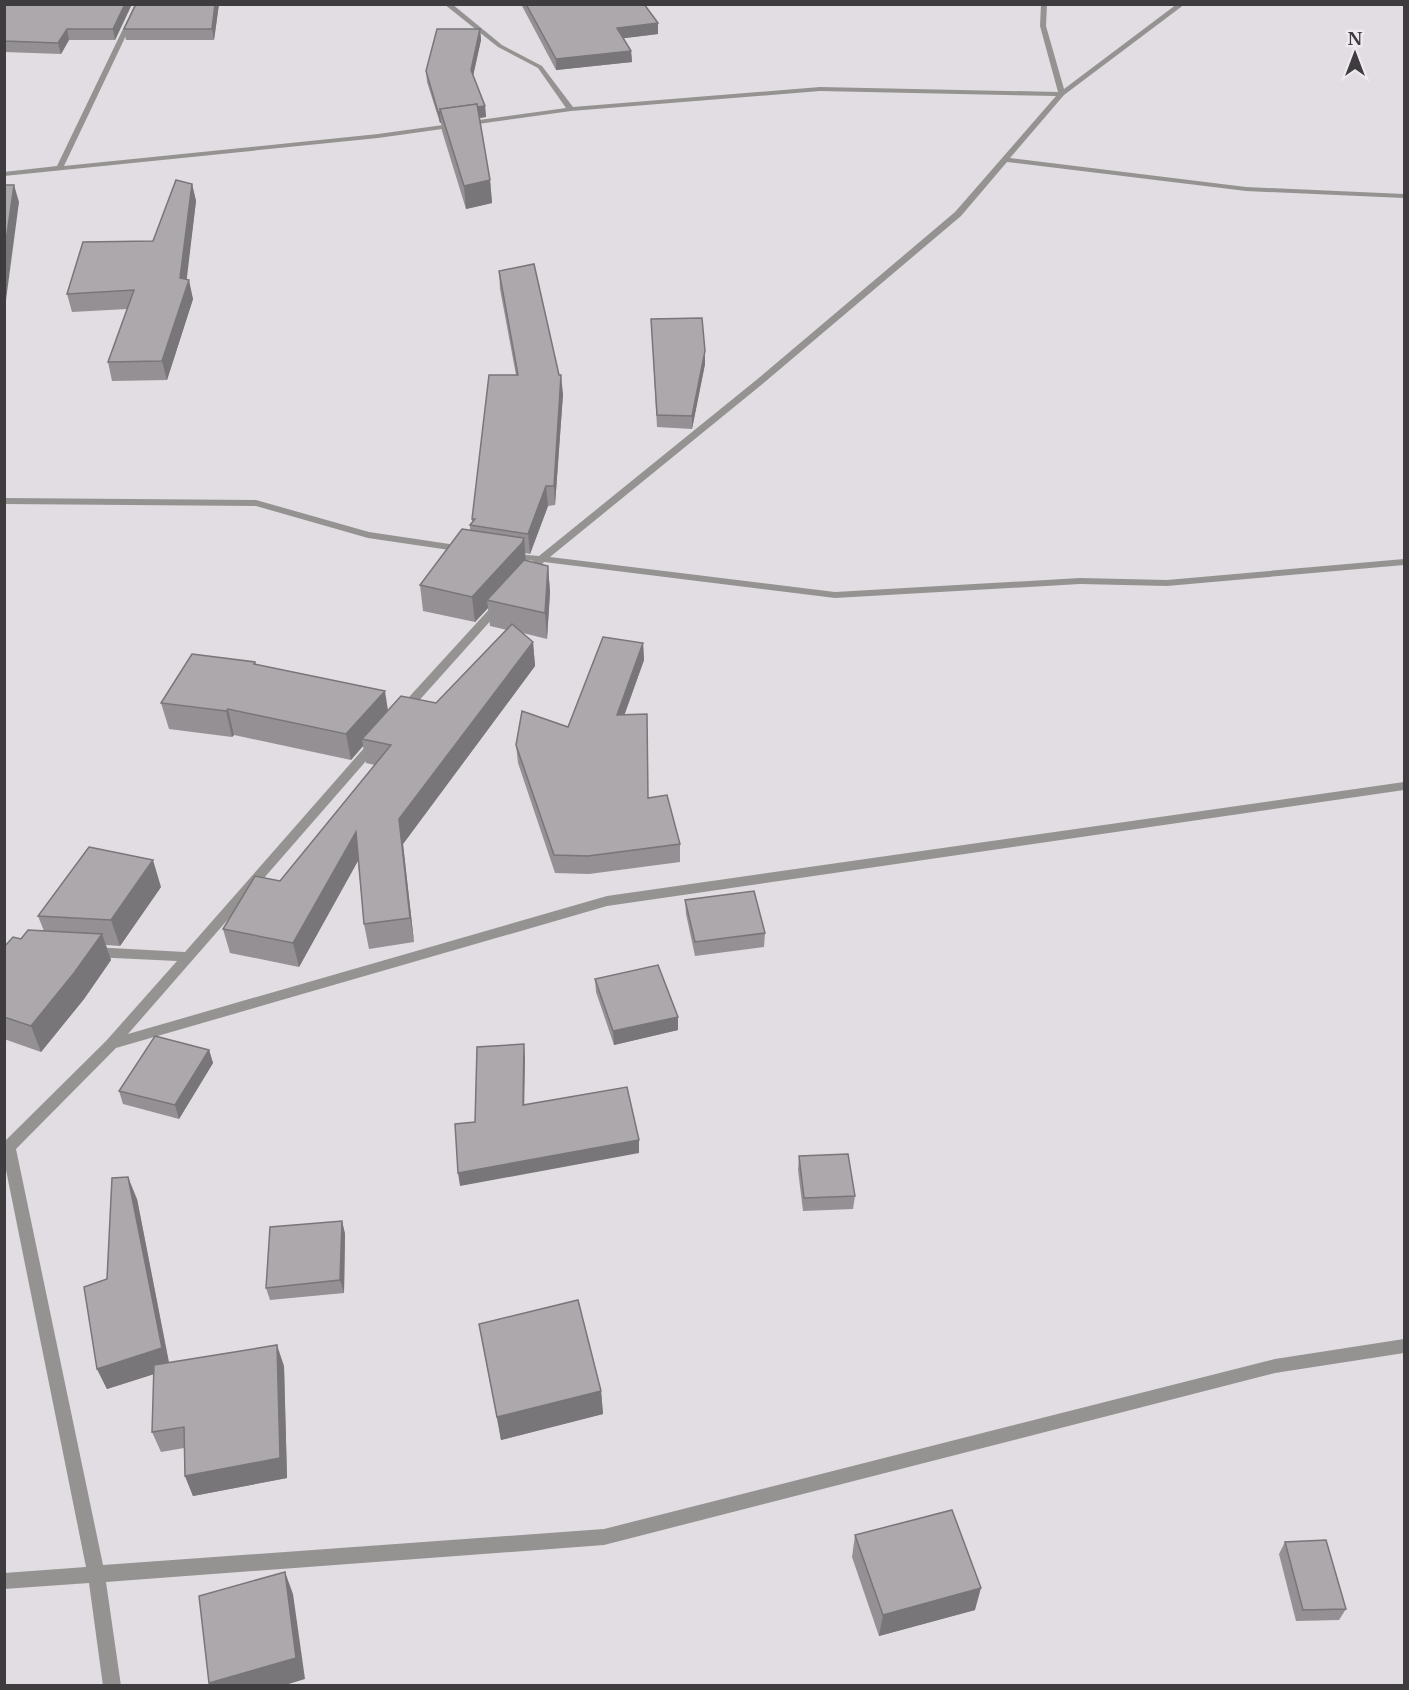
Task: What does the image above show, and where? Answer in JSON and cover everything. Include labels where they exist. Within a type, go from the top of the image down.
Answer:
[{"type":"street","points":[[60,166],[138,4]]},
{"type":"street","points":[[447,4],[500,46],[540,67],[571,109]]},
{"type":"street","points":[[1044,4],[1043,26],[1062,94]]},
{"type":"street","points":[[519,582],[540,560],[762,379],[958,214],[1062,94],[1182,4]]},
{"type":"street","points":[[4,174],[60,166],[378,135],[571,109],[820,89],[1062,94]]},
{"type":"street","points":[[1005,160],[1246,189],[1404,196]]},
{"type":"street","points":[[4,501],[256,503],[368,535],[471,550]]},
{"type":"street","points":[[494,553],[835,595],[1080,580],[1167,583],[1404,562]]},
{"type":"street","points":[[397,719],[505,597]]},
{"type":"street","points":[[112,1686],[96,1574],[7,1150],[111,1045],[381,736]]},
{"type":"street","points":[[111,1045],[607,901],[1404,786]]},
{"type":"street","points":[[84,951],[187,957]]},
{"type":"street","points":[[4,1581],[604,1537],[1275,1366],[1404,1346]]},
{"type":"building","points":[[4,4],[125,4],[113,29],[67,29],[58,43],[4,41]]},
{"type":"building","points":[[136,4],[215,4],[212,29],[124,29]]},
{"type":"building","points":[[526,4],[644,4],[658,23],[617,28],[631,51],[556,59]]},
{"type":"building","points":[[437,29],[480,29],[471,70],[485,106],[477,107],[477,104],[440,109],[441,112],[438,112],[426,71]]},
{"type":"building","points":[[477,104],[490,180],[464,186],[440,109]]},
{"type":"building","points":[[176,180],[192,184],[180,278],[189,280],[162,361],[108,362],[134,290],[67,294],[83,242],[153,241]]},
{"type":"building","points":[[4,185],[14,185],[4,255]]},
{"type":"building","points":[[534,264],[559,375],[561,375],[554,486],[546,486],[528,534],[470,525],[475,519],[472,519],[489,375],[518,375],[499,271]]},
{"type":"building","points":[[702,318],[705,351],[692,416],[657,415],[651,319]]},
{"type":"building","points":[[462,529],[524,538],[522,543],[472,597],[420,585]]},
{"type":"building","points":[[524,560],[548,566],[545,613],[487,600]]},
{"type":"building","points":[[512,624],[533,642],[399,819],[410,918],[364,924],[356,832],[293,943],[223,929],[255,876],[280,881],[391,745],[362,739],[401,696],[436,703]]},
{"type":"building","points":[[603,637],[643,643],[617,715],[647,714],[648,798],[667,795],[680,844],[588,856],[554,855],[516,745],[522,711],[568,727]]},
{"type":"building","points":[[192,654],[255,662],[254,664],[385,691],[346,734],[228,709],[226,711],[161,703]]},
{"type":"building","points":[[89,847],[153,860],[111,920],[38,916]]},
{"type":"building","points":[[754,891],[765,933],[695,942],[685,900]]},
{"type":"building","points":[[28,930],[102,934],[31,1026],[4,1017],[4,947],[13,937],[21,939]]},
{"type":"building","points":[[658,965],[678,1017],[613,1031],[595,979]]},
{"type":"building","points":[[155,1036],[209,1050],[175,1105],[119,1091]]},
{"type":"building","points":[[524,1044],[523,1105],[627,1087],[639,1140],[458,1173],[455,1124],[475,1122],[477,1047]]},
{"type":"building","points":[[848,1154],[855,1196],[804,1198],[799,1156]]},
{"type":"building","points":[[128,1177],[162,1348],[97,1369],[84,1287],[107,1279],[112,1178]]},
{"type":"building","points":[[342,1221],[340,1280],[266,1288],[270,1227]]},
{"type":"building","points":[[578,1300],[601,1391],[497,1417],[479,1324]]},
{"type":"building","points":[[277,1345],[280,1458],[185,1476],[184,1427],[152,1432],[154,1365]]},
{"type":"building","points":[[952,1510],[981,1588],[883,1615],[855,1535]]},
{"type":"building","points":[[1326,1540],[1346,1609],[1303,1610],[1285,1542]]},
{"type":"building","points":[[285,1572],[296,1658],[209,1683],[199,1596]]}]
